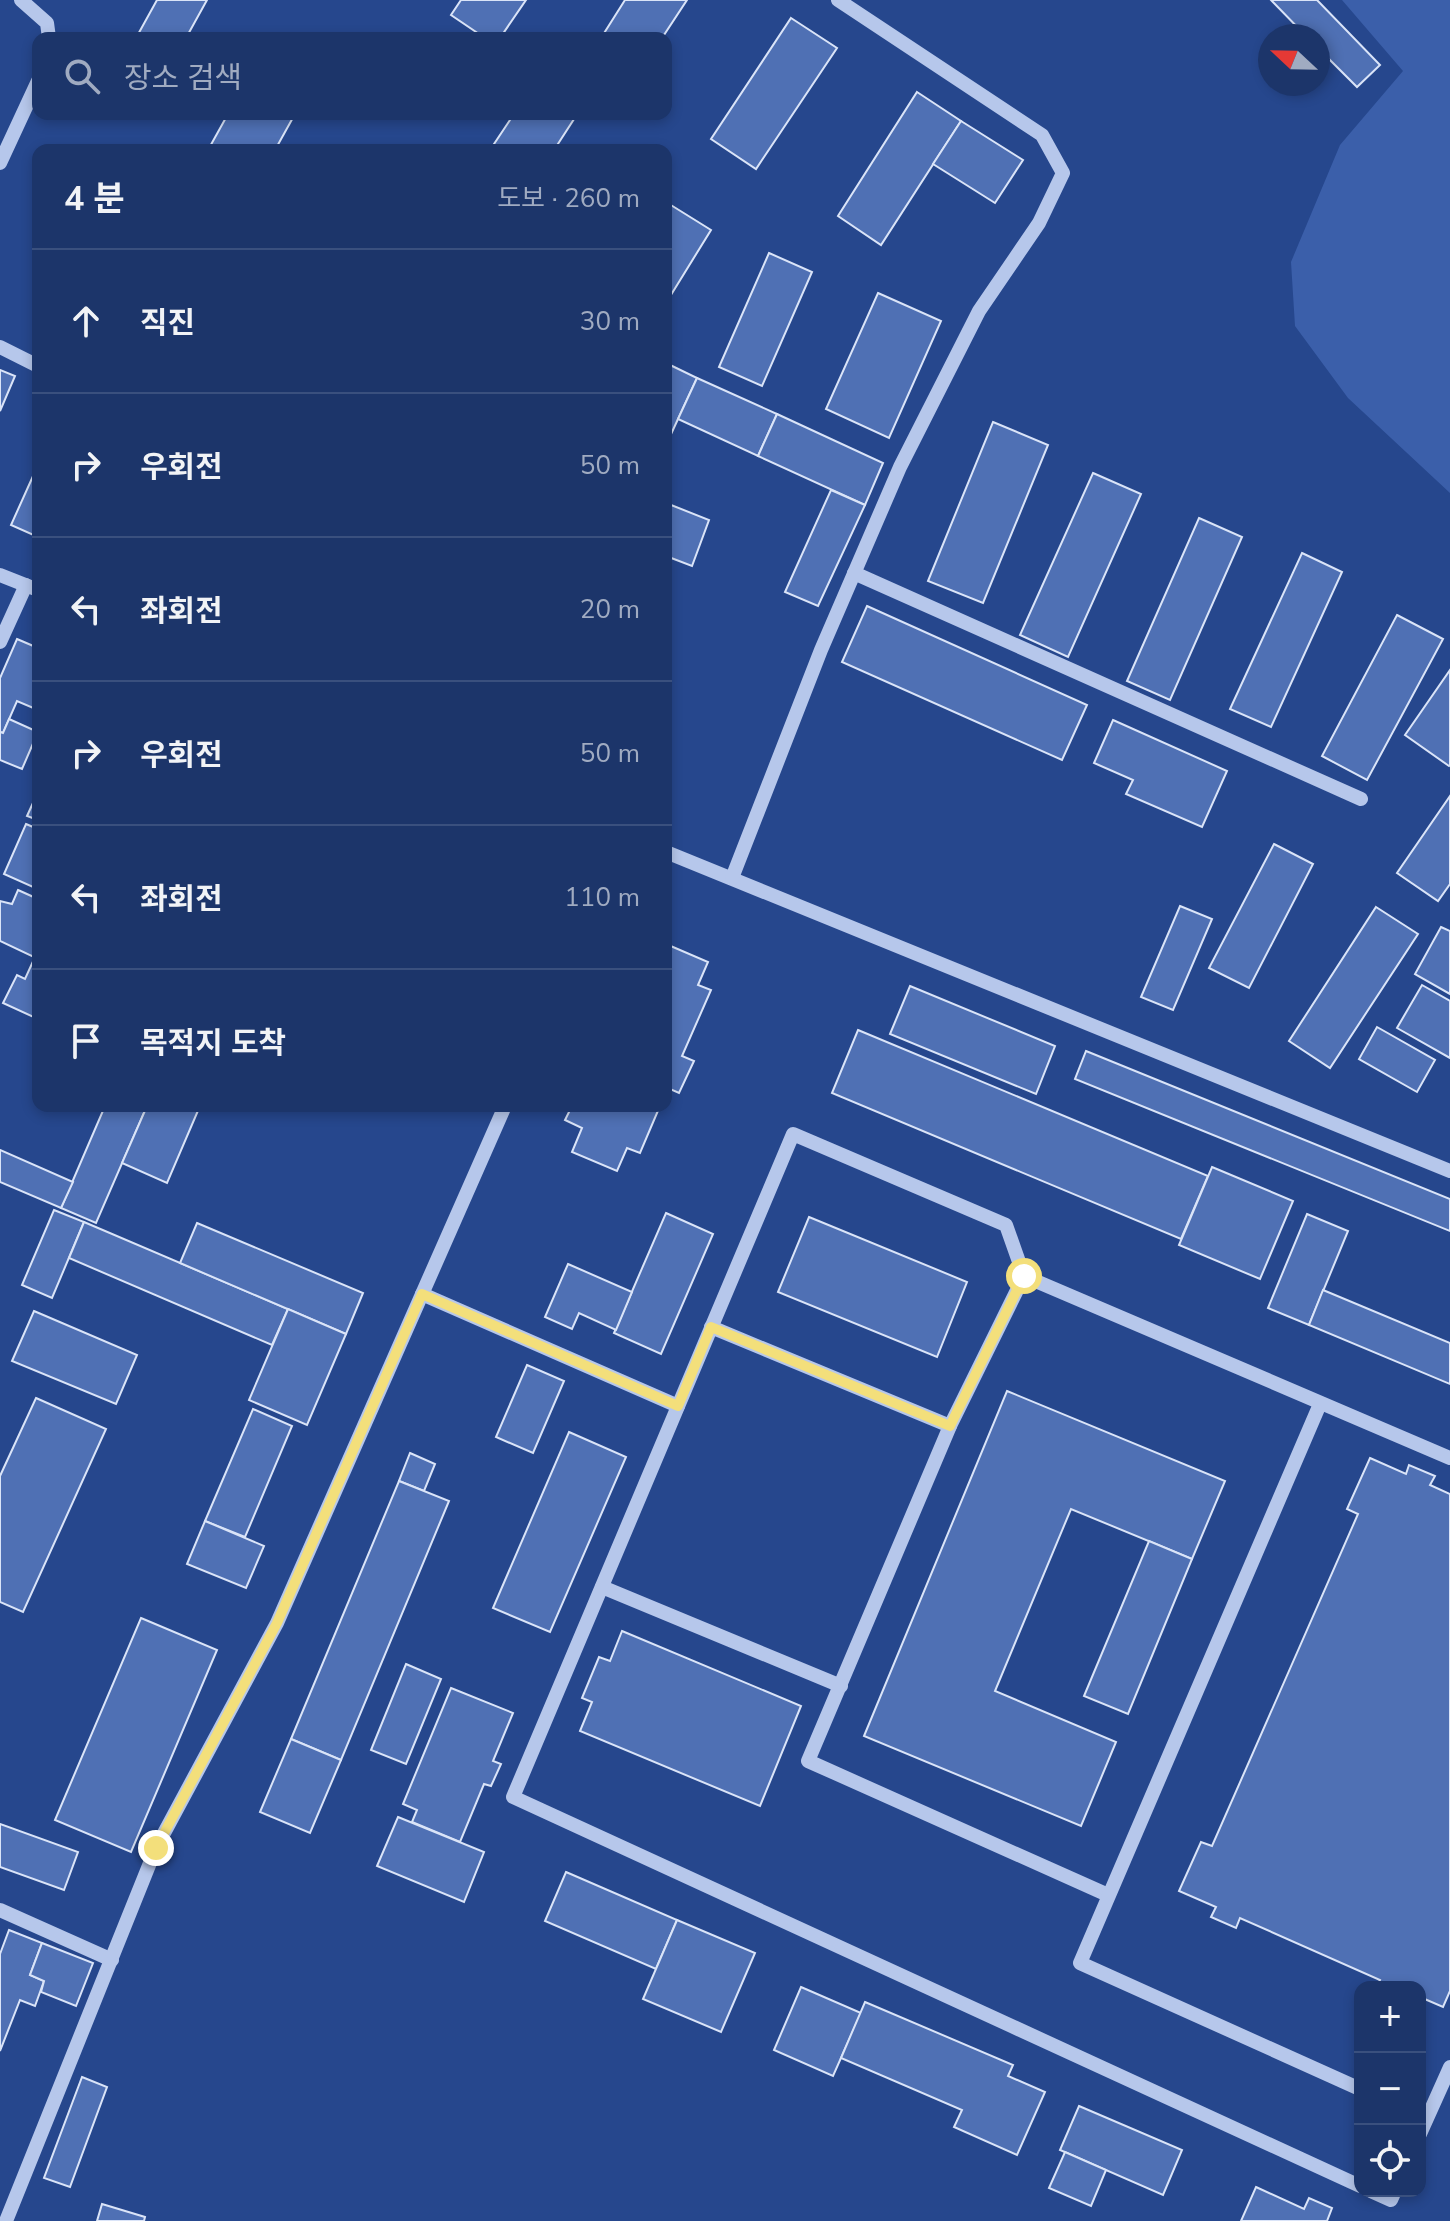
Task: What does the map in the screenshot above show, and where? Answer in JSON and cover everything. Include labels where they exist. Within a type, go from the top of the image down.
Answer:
[{"type":"street","points":[[21,0],[47,23],[48,32]]},
{"type":"street","points":[[732,878],[854,573],[900,467],[979,311],[1039,223],[1063,173],[1042,135],[838,0]]},
{"type":"street","points":[[0,163],[32,94]]},
{"type":"street","points":[[0,347],[32,363]]},
{"type":"street","points":[[854,573],[1361,799]]},
{"type":"street","points":[[0,575],[32,588],[0,642]]},
{"type":"street","points":[[672,854],[1450,1171]]},
{"type":"street","points":[[6,2221],[156,1848],[277,1623],[502,1112]]},
{"type":"street","points":[[1108,1895],[808,1761],[950,1426],[1024,1276],[1006,1225],[793,1134],[513,1797],[1354,2183]]},
{"type":"street","points":[[1024,1276],[1450,1458]]},
{"type":"street","points":[[422,1294],[678,1406]]},
{"type":"street","points":[[711,1327],[950,1426]]},
{"type":"street","points":[[1320,1404],[1080,1963],[1354,2086]]},
{"type":"street","points":[[602,1587],[841,1686]]},
{"type":"street","points":[[0,1910],[112,1960]]},
{"type":"street","points":[[1426,2112],[1450,2067]]},
{"type":"shaded area","points":[[1342,0],[1450,0],[1450,493],[1348,398],[1295,326],[1291,262],[1340,145],[1403,71]]},
{"type":"building","points":[[157,0],[207,0],[189,32],[139,32]]},
{"type":"building","points":[[461,0],[526,0],[504,32],[476,32],[451,15]]},
{"type":"building","points":[[625,0],[687,0],[666,32],[605,32]]},
{"type":"building","points":[[1271,0],[1317,0],[1380,65],[1357,87],[1330,60],[1330,24],[1294,24]]},
{"type":"building","points":[[791,18],[837,48],[756,169],[711,139]]},
{"type":"building","points":[[917,92],[961,121],[881,245],[838,216]]},
{"type":"building","points":[[225,120],[292,120],[278,144],[211,144]]},
{"type":"building","points":[[510,120],[573,120],[558,144],[494,144]]},
{"type":"building","points":[[961,121],[1023,160],[995,203],[933,164]]},
{"type":"building","points":[[672,206],[711,230],[672,293]]},
{"type":"building","points":[[769,253],[812,272],[762,386],[719,367]]},
{"type":"building","points":[[878,293],[941,321],[889,438],[826,409]]},
{"type":"building","points":[[672,366],[697,378],[672,432]]},
{"type":"building","points":[[0,370],[15,376],[0,411]]},
{"type":"building","points":[[697,378],[777,414],[758,456],[678,419]]},
{"type":"building","points":[[777,414],[883,463],[865,505],[758,456]]},
{"type":"building","points":[[993,422],[1048,445],[983,603],[928,581]]},
{"type":"building","points":[[1093,473],[1141,494],[1068,657],[1020,635]]},
{"type":"building","points":[[32,478],[32,534],[11,525]]},
{"type":"building","points":[[831,490],[865,505],[818,606],[785,592]]},
{"type":"building","points":[[672,505],[709,520],[692,566],[672,558]]},
{"type":"building","points":[[1199,518],[1242,537],[1170,700],[1127,681]]},
{"type":"building","points":[[1302,553],[1342,572],[1271,727],[1230,709]]},
{"type":"building","points":[[867,606],[1087,705],[1062,760],[842,662]]},
{"type":"building","points":[[1397,615],[1443,639],[1367,780],[1322,756]]},
{"type":"building","points":[[17,639],[32,645],[32,707],[17,701],[3,733],[0,732],[0,678]]},
{"type":"building","points":[[1450,670],[1450,765],[1449,766],[1405,735]]},
{"type":"building","points":[[9,719],[32,729],[32,746],[22,769],[0,760],[0,732],[3,733]]},
{"type":"building","points":[[1113,720],[1227,771],[1202,827],[1126,794],[1133,780],[1094,763]]},
{"type":"building","points":[[1450,796],[1450,884],[1438,901],[1397,873]]},
{"type":"building","points":[[26,824],[32,826],[32,887],[4,874]]},
{"type":"building","points":[[1274,844],[1313,864],[1249,988],[1209,968]]},
{"type":"building","points":[[18,890],[32,896],[32,956],[0,941],[0,901],[12,904]]},
{"type":"building","points":[[1180,906],[1212,919],[1173,1010],[1141,997]]},
{"type":"building","points":[[1376,907],[1418,934],[1330,1068],[1289,1041]]},
{"type":"building","points":[[1441,927],[1450,931],[1450,994],[1415,974]]},
{"type":"building","points":[[672,947],[708,962],[698,985],[711,990],[682,1056],[694,1061],[679,1093],[672,1090]]},
{"type":"building","points":[[32,964],[32,1016],[3,1003],[17,975],[25,979]]},
{"type":"building","points":[[1422,985],[1450,1001],[1450,1058],[1397,1028]]},
{"type":"building","points":[[910,986],[1055,1046],[1036,1094],[890,1034]]},
{"type":"building","points":[[1377,1027],[1435,1060],[1417,1092],[1359,1059]]},
{"type":"building","points":[[858,1030],[1208,1176],[1181,1239],[832,1093]]},
{"type":"building","points":[[1086,1051],[1450,1199],[1450,1231],[1075,1079]]},
{"type":"building","points":[[102,1112],[144,1112],[96,1223],[61,1208]]},
{"type":"building","points":[[144,1112],[197,1112],[167,1183],[122,1163]]},
{"type":"building","points":[[569,1112],[657,1112],[640,1153],[627,1148],[617,1171],[572,1152],[582,1128],[565,1120]]},
{"type":"building","points":[[0,1150],[73,1182],[61,1208],[0,1182]]},
{"type":"building","points":[[1212,1167],[1293,1201],[1260,1279],[1179,1245]]},
{"type":"building","points":[[54,1210],[84,1222],[52,1298],[22,1285]]},
{"type":"building","points":[[666,1213],[713,1234],[661,1354],[614,1333]]},
{"type":"building","points":[[1307,1214],[1348,1231],[1309,1325],[1268,1308]]},
{"type":"building","points":[[809,1217],[967,1282],[937,1357],[778,1292]]},
{"type":"building","points":[[84,1222],[288,1309],[272,1345],[69,1258]]},
{"type":"building","points":[[197,1223],[363,1293],[346,1334],[180,1263]]},
{"type":"building","points":[[568,1264],[632,1292],[616,1330],[579,1313],[572,1329],[545,1317]]},
{"type":"building","points":[[1323,1290],[1450,1343],[1450,1384],[1309,1325]]},
{"type":"building","points":[[288,1309],[346,1334],[307,1425],[249,1400]]},
{"type":"building","points":[[34,1311],[137,1355],[116,1404],[12,1361]]},
{"type":"building","points":[[527,1365],[564,1381],[533,1453],[496,1437]]},
{"type":"building","points":[[1007,1391],[1225,1481],[1192,1559],[1071,1509],[995,1691],[1116,1742],[1081,1826],[864,1736]]},
{"type":"building","points":[[36,1398],[106,1429],[23,1612],[0,1602],[0,1476]]},
{"type":"building","points":[[253,1409],[292,1426],[245,1537],[205,1521]]},
{"type":"building","points":[[569,1432],[626,1457],[550,1632],[493,1608]]},
{"type":"building","points":[[410,1453],[435,1464],[424,1491],[399,1481]]},
{"type":"building","points":[[1370,1458],[1406,1474],[1409,1465],[1435,1476],[1430,1485],[1450,1494],[1450,1991],[1443,2007],[1426,2000],[1426,1981],[1380,1981],[1240,1918],[1236,1928],[1211,1917],[1216,1907],[1179,1891],[1201,1842],[1212,1846],[1358,1514],[1347,1509]]},
{"type":"building","points":[[399,1481],[449,1501],[341,1760],[291,1739]]},
{"type":"building","points":[[205,1521],[264,1546],[246,1588],[187,1564]]},
{"type":"building","points":[[1149,1541],[1192,1559],[1128,1714],[1084,1696]]},
{"type":"building","points":[[141,1618],[217,1650],[131,1852],[55,1820]]},
{"type":"building","points":[[622,1631],[801,1706],[760,1806],[580,1731],[592,1702],[582,1698],[599,1657],[610,1661]]},
{"type":"building","points":[[406,1664],[441,1679],[406,1764],[371,1750]]},
{"type":"building","points":[[451,1688],[513,1713],[493,1761],[501,1764],[491,1786],[484,1784],[460,1842],[412,1822],[417,1810],[403,1804]]},
{"type":"building","points":[[291,1739],[341,1760],[310,1833],[260,1812]]},
{"type":"building","points":[[398,1817],[484,1852],[464,1902],[377,1866]]},
{"type":"building","points":[[0,1824],[78,1852],[64,1890],[0,1867]]},
{"type":"building","points":[[566,1872],[677,1920],[656,1969],[545,1921]]},
{"type":"building","points":[[677,1920],[755,1953],[721,2032],[643,1999]]},
{"type":"building","points":[[9,1930],[42,1943],[30,1975],[44,1981],[35,2006],[20,2000],[0,2051],[0,1954]]},
{"type":"building","points":[[42,1943],[93,1963],[76,2006],[41,1992],[44,1981],[30,1975]]},
{"type":"building","points":[[801,1987],[861,2013],[833,2076],[774,2050]]},
{"type":"building","points":[[865,2002],[1013,2065],[1008,2076],[1045,2092],[1017,2155],[954,2127],[962,2110],[841,2058]]},
{"type":"building","points":[[82,2077],[107,2087],[70,2187],[44,2178]]},
{"type":"building","points":[[1079,2106],[1182,2150],[1163,2195],[1060,2150]]},
{"type":"building","points":[[1065,2152],[1106,2170],[1091,2206],[1049,2188]]},
{"type":"building","points":[[1256,2187],[1304,2209],[1309,2198],[1332,2208],[1327,2221],[1241,2221]]},
{"type":"building","points":[[102,2204],[145,2217],[144,2221],[97,2221]]},
{"type":"route","points":[[156,1848],[277,1623],[422,1294],[678,1406],[711,1327],[950,1426],[1024,1276]]}]
